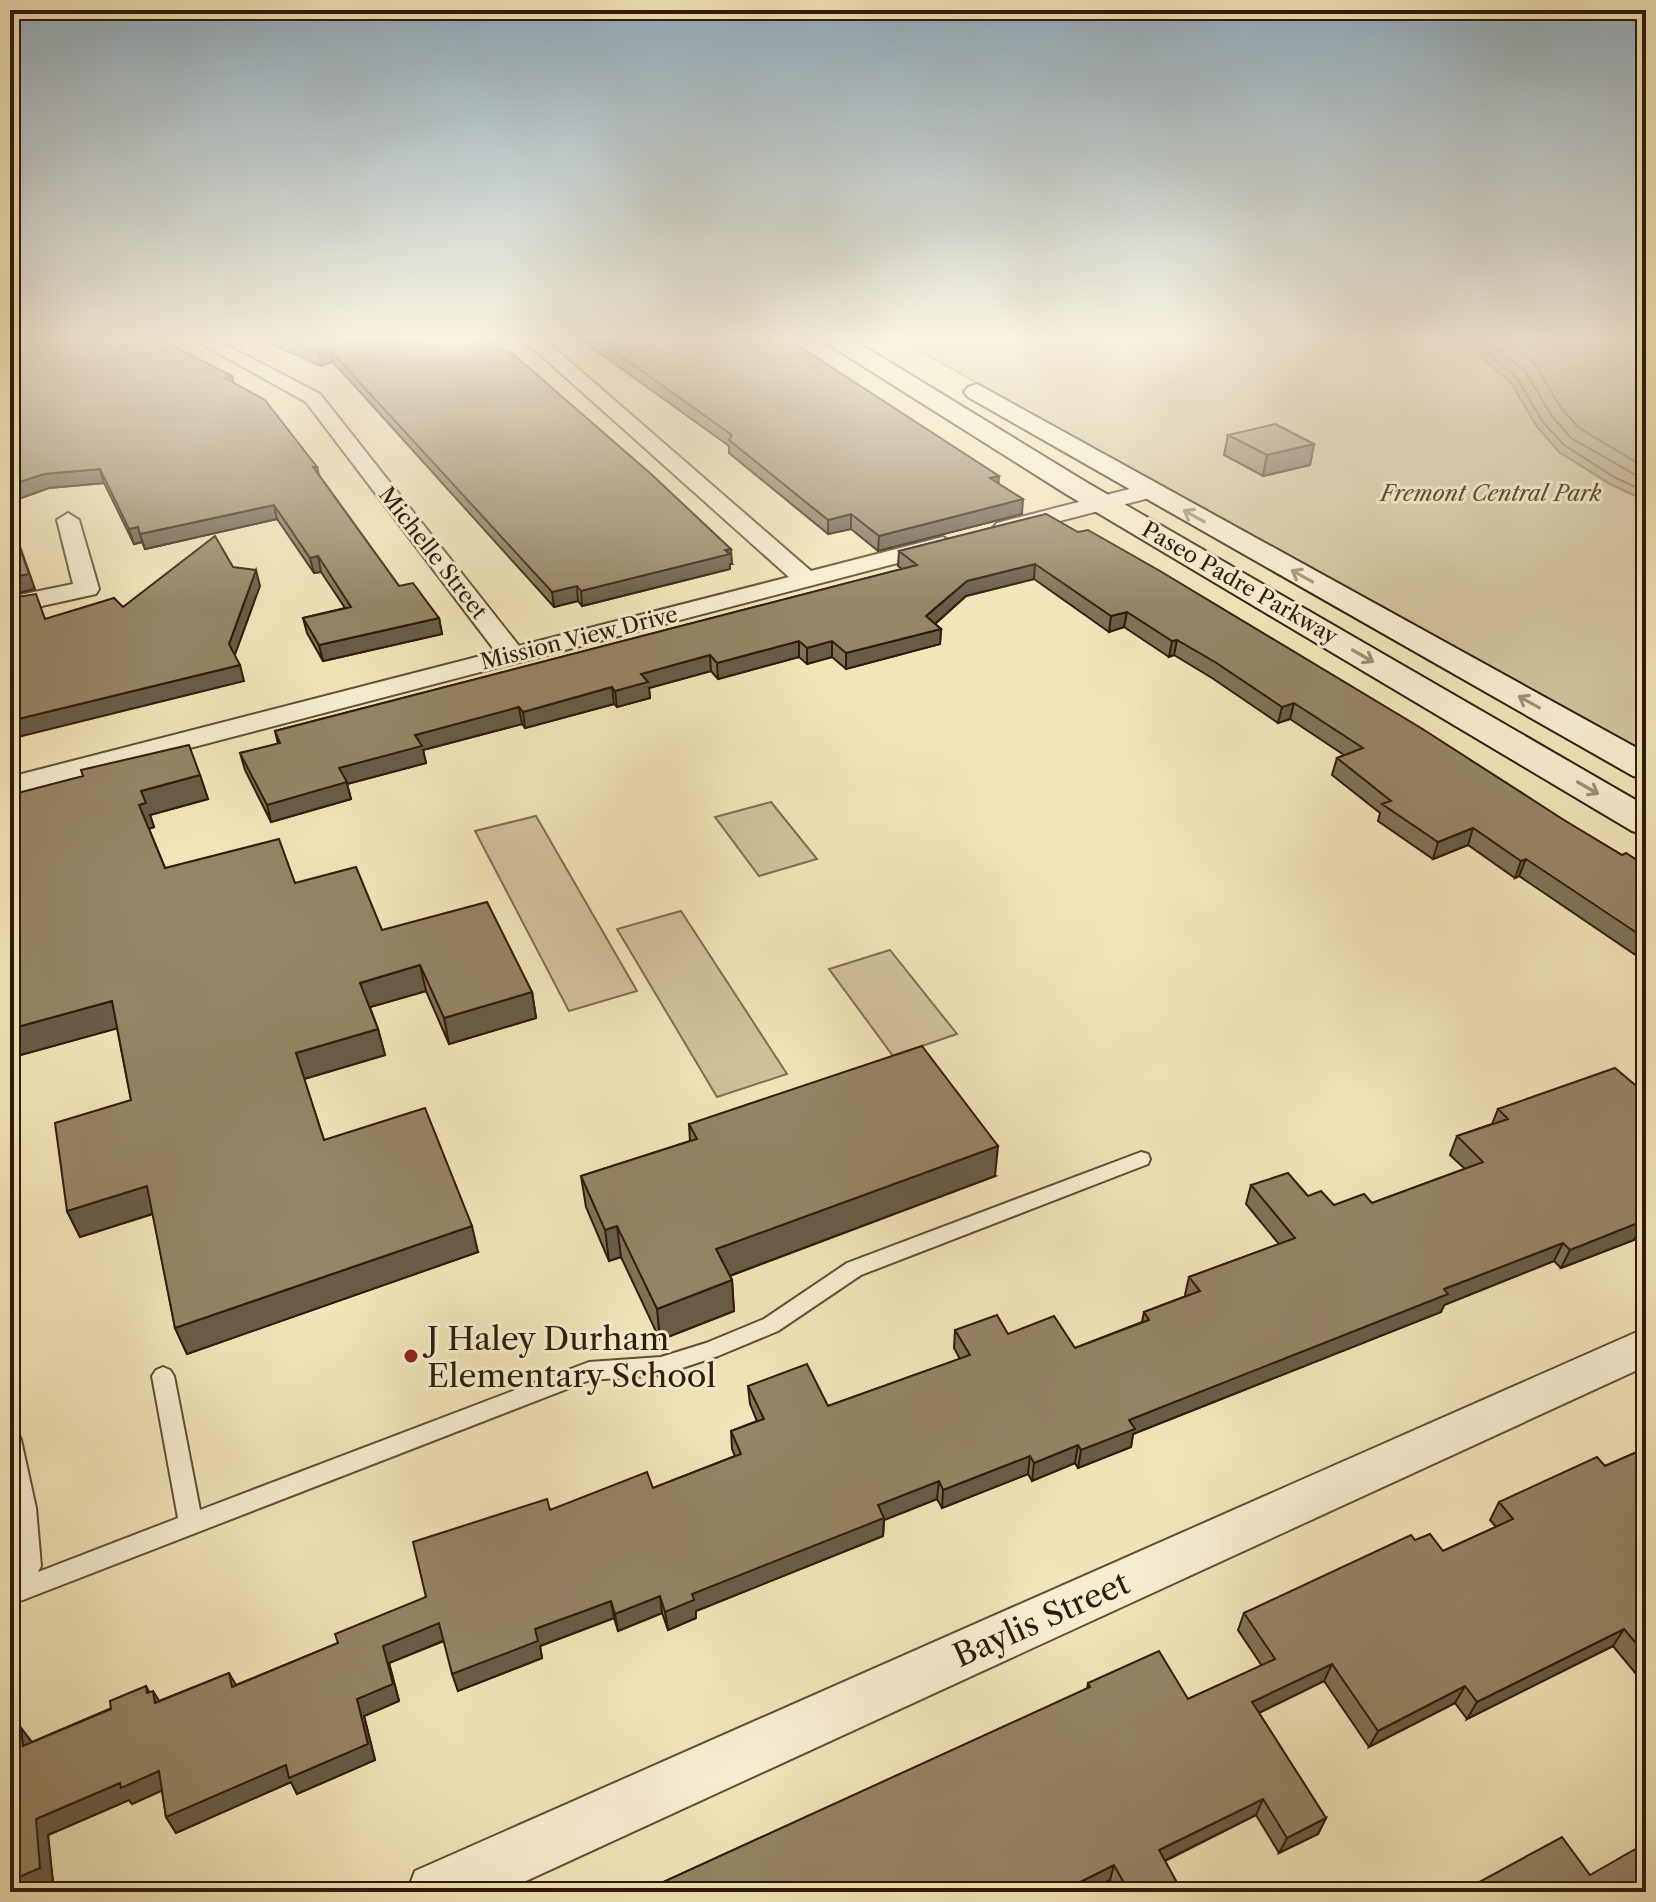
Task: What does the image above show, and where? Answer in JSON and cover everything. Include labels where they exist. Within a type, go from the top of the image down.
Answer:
[{"type":"main road","name":"Paseo Padre Parkway","points":[[981,428],[1646,823]]},
{"type":"main road","name":"Paseo Padre Parkway","points":[[1040,428],[1646,768]]},
{"type":"street","name":"Michelle Street","points":[[336,428],[512,655]]},
{"type":"street","points":[[634,428],[806,579]]},
{"type":"street","name":"Mission View Drive","points":[[10,786],[1149,491]]},
{"type":"street","points":[[10,605],[87,589],[68,520]]},
{"type":"street","name":"Baylis Street","points":[[436,1892],[1646,1346]]},
{"type":"lane","points":[[10,1593],[589,1371],[661,1366],[711,1350],[771,1325],[854,1269],[1141,1159]]},
{"type":"lane","points":[[163,1376],[191,1524]]},
{"type":"lane","points":[[10,1440],[25,1508],[29,1566],[10,1593]]},
{"type":"green space","name":"Fremont Central Park","points":[[1057,428],[1646,428],[1646,759]]},
{"type":"green space","points":[[771,802],[817,859],[759,876],[715,817]]},
{"type":"green space","points":[[536,816],[637,991],[569,1011],[475,831]]},
{"type":"green space","points":[[681,911],[787,1074],[717,1097],[617,929]]},
{"type":"green space","points":[[890,950],[957,1034],[893,1056],[829,969]]},
{"type":"water","points":[[1538,428],[1646,428],[1646,501],[1610,484],[1559,452]]},
{"type":"building","points":[[10,428],[287,428],[399,586],[413,583],[439,618],[319,645],[303,618],[351,607],[318,556],[310,558],[274,505],[140,534],[138,527],[129,529],[100,469],[44,474],[10,485]]},
{"type":"building","points":[[401,428],[598,428],[731,549],[725,550],[730,554],[581,591],[577,586],[552,592]]},
{"type":"building","points":[[722,428],[925,428],[999,476],[990,478],[1023,499],[879,536],[851,514],[828,520],[729,440],[732,435]]},
{"type":"building","points":[[1259,428],[1282,428],[1314,444],[1267,455],[1228,435]]},
{"type":"building","points":[[1046,514],[1078,532],[1088,530],[1160,571],[1421,728],[1564,820],[1646,866],[1646,939],[1526,859],[1521,861],[1473,828],[1438,842],[1382,804],[1391,801],[1337,758],[1363,748],[1294,703],[1282,707],[1215,662],[1177,640],[1172,641],[1127,612],[1111,616],[1035,564],[967,581],[926,616],[941,629],[846,653],[832,641],[807,648],[799,641],[717,663],[710,655],[641,674],[648,682],[615,691],[612,687],[523,712],[519,707],[415,735],[422,746],[339,768],[347,782],[267,805],[240,753],[280,743],[275,731],[917,565],[899,551]]},
{"type":"building","points":[[10,519],[29,574],[10,578]]},
{"type":"building","points":[[215,536],[233,567],[256,570],[229,644],[240,665],[10,721],[10,598],[36,594],[45,619],[114,598],[123,607]]},
{"type":"building","points":[[189,745],[200,775],[141,791],[146,803],[139,805],[165,868],[279,839],[295,883],[356,867],[382,930],[487,902],[532,992],[444,1018],[420,965],[360,983],[378,1029],[296,1053],[324,1140],[425,1108],[472,1226],[175,1328],[147,1186],[67,1211],[55,1123],[131,1100],[112,1001],[10,1029],[10,891],[18,889],[10,865],[10,795],[83,776],[81,770]]},
{"type":"building","points":[[922,1046],[998,1146],[716,1249],[732,1280],[657,1309],[617,1226],[605,1230],[581,1176],[697,1139],[689,1124]]},
{"type":"building","points":[[1615,1068],[1646,1094],[1646,1210],[1636,1214],[1643,1221],[1570,1250],[1563,1243],[1444,1289],[1448,1294],[1129,1420],[1135,1429],[1081,1450],[1078,1445],[1034,1463],[1030,1456],[943,1490],[939,1481],[878,1505],[884,1518],[692,1594],[694,1600],[665,1612],[660,1596],[615,1614],[611,1601],[535,1629],[538,1641],[452,1674],[439,1623],[383,1646],[393,1684],[357,1699],[368,1744],[289,1778],[286,1765],[166,1817],[159,1771],[121,1788],[120,1783],[36,1819],[40,1868],[10,1881],[10,1732],[21,1728],[23,1746],[111,1709],[110,1701],[146,1686],[147,1693],[153,1691],[155,1703],[229,1673],[232,1687],[338,1643],[335,1634],[426,1597],[413,1542],[547,1499],[550,1510],[647,1472],[653,1488],[741,1454],[731,1431],[764,1419],[748,1386],[807,1364],[828,1406],[970,1355],[955,1330],[997,1315],[1008,1334],[1054,1316],[1075,1348],[1149,1320],[1144,1312],[1200,1291],[1189,1277],[1295,1238],[1251,1185],[1288,1173],[1308,1196],[1321,1191],[1334,1205],[1364,1194],[1372,1203],[1483,1162],[1457,1136],[1508,1119],[1498,1109]]},
{"type":"building","points":[[1646,1448],[1646,1655],[1624,1629],[1477,1702],[1465,1686],[1378,1731],[1332,1664],[1252,1702],[1326,1818],[1287,1838],[1263,1799],[1159,1850],[1181,1890],[1177,1892],[1129,1892],[1114,1865],[1060,1892],[664,1892],[661,1883],[1090,1687],[1088,1683],[1159,1651],[1188,1699],[1275,1659],[1244,1613],[1411,1535],[1415,1540],[1430,1534],[1443,1551],[1513,1519],[1499,1502],[1597,1457],[1605,1466]]},
{"type":"building","points":[[1562,1837],[1590,1875],[1646,1843],[1646,1892],[1461,1892]]},
{"type":"place","name":"J Haley Durham Elementary School","points":[[411,1356]]}]
